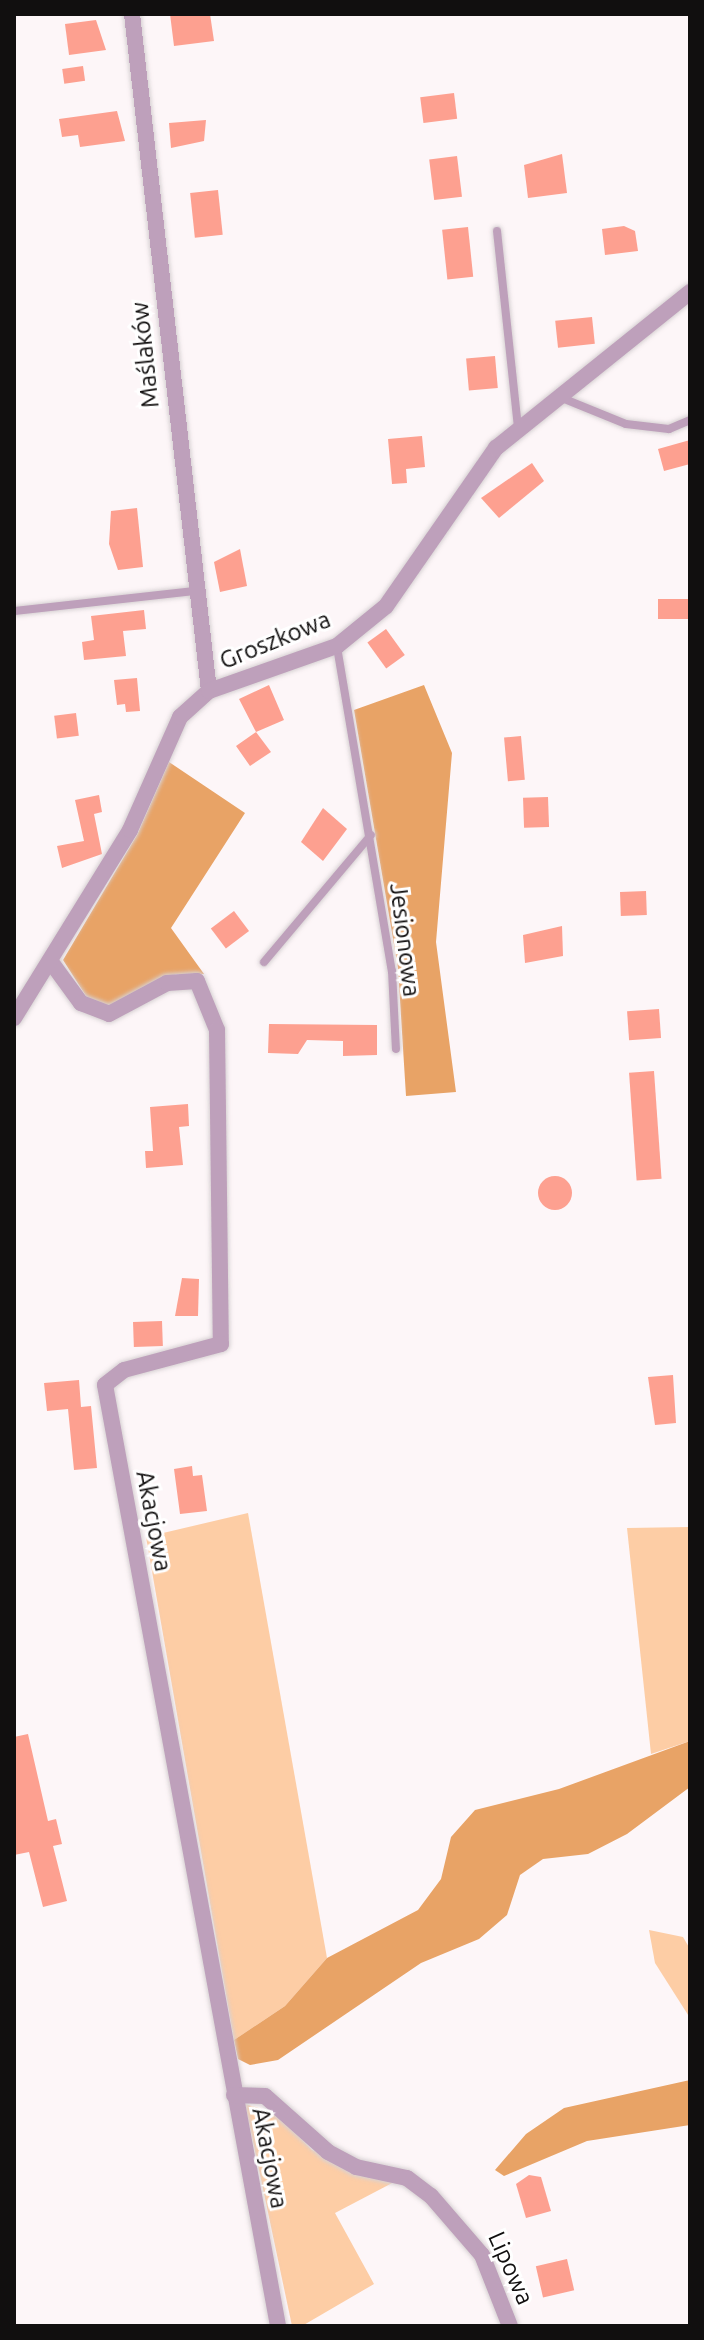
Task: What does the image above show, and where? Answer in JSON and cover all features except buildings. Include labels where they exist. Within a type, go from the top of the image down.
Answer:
[{"type":"street","name":"Maślaków","points":[[132,14],[195,591],[209,691]]},
{"type":"street","name":"Groszkowa","points":[[14,1018],[130,830],[180,717],[209,691],[337,646],[413,574],[481,467],[518,428],[562,398],[690,292]]},
{"type":"street","name":"Akacjowa","points":[[51,962],[73,996],[109,1014],[167,983],[197,981],[217,1030],[221,1344],[124,1370],[105,1385],[278,2326]]},
{"type":"street","name":"Lipowa","points":[[234,2095],[265,2096],[328,2152],[356,2167],[407,2178],[467,2230],[496,2281],[510,2326]]},
{"type":"lane","points":[[497,231],[518,428]]},
{"type":"lane","points":[[562,398],[626,424],[669,429],[690,420]]},
{"type":"lane","points":[[14,611],[195,591]]},
{"type":"lane","name":"Jesionowa","points":[[337,646],[371,835],[396,1049]]},
{"type":"lane","points":[[264,962],[371,835]]},
{"type":"shaded area","points":[[424,685],[452,753],[436,942],[456,1092],[406,1096],[398,968],[354,710]]},
{"type":"shaded area","points":[[169,762],[245,813],[171,928],[204,974],[176,974],[107,1008],[86,996],[63,960],[137,835]]},
{"type":"shaded area","points":[[248,1513],[327,1958],[285,2006],[234,2040],[146,1537]]},
{"type":"shaded area","points":[[690,1527],[690,1741],[651,1754],[627,1528]]},
{"type":"shaded area","points":[[690,1741],[690,1787],[627,1834],[588,1854],[543,1859],[520,1875],[507,1915],[479,1939],[421,1963],[278,2060],[250,2065],[238,2059],[234,2040],[285,2006],[327,1958],[418,1910],[441,1879],[451,1837],[475,1810],[559,1789]]},
{"type":"shaded area","points":[[649,1930],[683,1937],[690,1949],[690,2018],[655,1963]]},
{"type":"shaded area","points":[[690,2080],[690,2125],[587,2141],[504,2176],[495,2170],[526,2134],[564,2108]]},
{"type":"shaded area","points":[[245,2104],[276,2113],[312,2150],[396,2181],[335,2213],[374,2284],[302,2326],[292,2326]]}]
